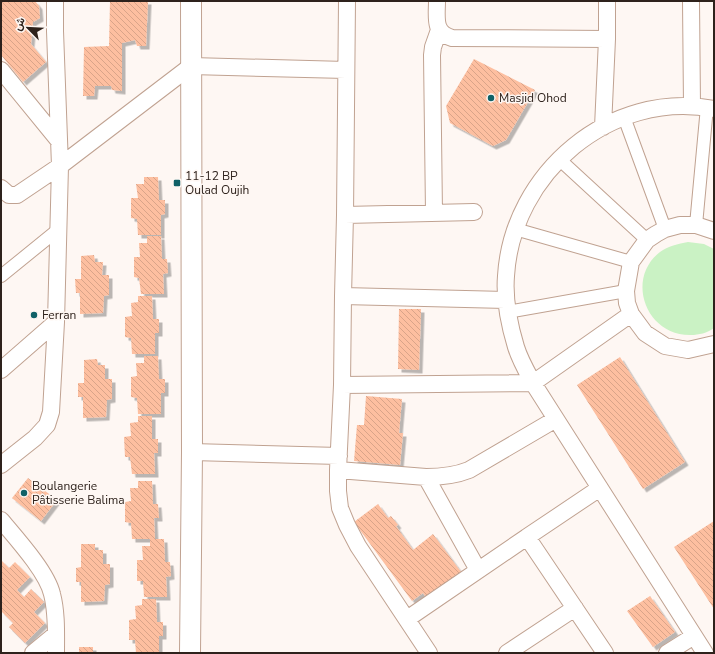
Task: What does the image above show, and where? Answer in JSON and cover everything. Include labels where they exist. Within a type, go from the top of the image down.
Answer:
[{"type":"street","points":[[1,465],[35,438],[47,425],[51,412],[56,322],[60,166],[55,1]]},
{"type":"street","points":[[190,1],[192,452],[190,653]]},
{"type":"street","points":[[346,1],[345,215],[342,384],[338,491],[340,508],[346,525],[358,546],[429,653]]},
{"type":"street","points":[[437,1],[437,27],[443,34],[452,38],[607,39]]},
{"type":"street","points":[[602,127],[607,39],[607,1]]},
{"type":"street","points":[[691,1],[704,107],[696,225]]},
{"type":"street","points":[[434,213],[432,54],[439,30]]},
{"type":"street","points":[[1,188],[9,195],[16,195],[60,166],[191,66],[346,70]]},
{"type":"street","points":[[1,70],[59,141]]},
{"type":"street","points":[[704,107],[661,108],[624,117],[602,127],[579,141],[559,159],[541,180],[530,198],[515,229],[509,252],[507,268],[507,306],[516,349],[533,383],[705,653]]},
{"type":"street","points":[[624,117],[665,229]]},
{"type":"street","points":[[559,159],[647,240]]},
{"type":"street","points":[[345,215],[474,212]]},
{"type":"street","points":[[713,346],[688,350],[665,346],[645,333],[631,314],[627,303],[626,291],[631,262],[647,240],[665,229],[680,225],[696,225],[714,230]]},
{"type":"street","points":[[1,276],[59,229]]},
{"type":"street","points":[[515,229],[631,262]]},
{"type":"street","points":[[343,296],[507,306],[626,291]]},
{"type":"street","points":[[342,384],[533,383],[631,314]]},
{"type":"street","points":[[1,370],[56,322]]},
{"type":"street","points":[[192,452],[339,463],[426,477],[445,477],[457,475],[469,470],[556,419]]},
{"type":"street","points":[[426,477],[478,570]]},
{"type":"street","points":[[407,619],[600,488]]},
{"type":"street","points":[[1,520],[21,544],[42,574],[52,593],[56,634],[56,653]]},
{"type":"street","points":[[527,537],[605,653]]},
{"type":"street","points":[[507,653],[574,608]]},
{"type":"street","points":[[33,653],[56,634]]},
{"type":"street","points":[[667,653],[694,636]]},
{"type":"green space","points":[[688,242],[704,244],[714,249],[714,328],[694,335],[675,333],[662,326],[652,316],[646,304],[643,290],[644,276],[649,263],[663,250],[677,244]]},
{"type":"building","points":[[1,1],[35,1],[39,6],[40,18],[33,22],[31,44],[46,62],[23,82],[1,55]]},
{"type":"building","points":[[110,1],[148,1],[146,46],[137,46],[135,40],[122,43],[122,91],[112,90],[111,86],[95,86],[94,96],[83,96],[84,47],[109,46]]},
{"type":"building","name":"Masjid Ohod","points":[[474,59],[535,90],[506,140],[493,146],[450,123],[446,106]]},
{"type":"building","points":[[144,177],[158,177],[159,200],[165,200],[165,214],[161,215],[161,235],[138,235],[137,219],[131,218],[131,198],[138,198],[136,184],[144,184]]},
{"type":"building","points":[[147,236],[161,236],[162,259],[167,259],[168,273],[163,274],[164,294],[141,294],[139,278],[134,277],[134,257],[140,257],[139,243],[147,243]]},
{"type":"building","points":[[94,255],[95,262],[103,262],[102,275],[109,275],[109,295],[104,296],[103,313],[80,314],[80,293],[76,293],[75,279],[81,279],[81,256]]},
{"type":"building","points":[[138,296],[152,296],[153,319],[159,319],[159,333],[155,333],[155,354],[132,354],[131,338],[125,337],[125,317],[132,316],[131,303],[138,302]]},
{"type":"building","points":[[399,309],[421,309],[419,370],[398,369]]},
{"type":"building","points":[[144,356],[158,356],[159,379],[165,379],[165,393],[161,393],[161,414],[138,414],[137,398],[131,397],[131,377],[137,376],[136,363],[144,363]]},
{"type":"building","points":[[620,357],[685,462],[643,489],[577,385]]},
{"type":"building","points":[[97,359],[98,365],[105,365],[105,379],[112,379],[112,399],[107,400],[106,417],[83,418],[83,397],[78,397],[78,383],[84,383],[84,360]]},
{"type":"building","points":[[366,396],[402,399],[399,433],[403,433],[400,465],[354,461],[357,425],[364,425]]},
{"type":"building","points":[[138,416],[152,416],[152,439],[158,439],[158,453],[154,453],[155,474],[132,474],[130,457],[125,457],[124,437],[131,436],[130,423],[138,422]]},
{"type":"building","points":[[28,478],[57,500],[41,521],[12,498]]},
{"type":"building","points":[[138,481],[152,481],[153,504],[158,504],[159,518],[154,518],[155,539],[164,539],[165,562],[170,562],[171,576],[166,577],[167,597],[144,597],[143,581],[137,581],[137,560],[143,560],[142,546],[150,546],[150,539],[132,539],[131,523],[125,522],[125,502],[131,501],[130,488],[138,488]]},
{"type":"building","points":[[378,504],[388,518],[391,516],[398,525],[396,526],[413,550],[433,534],[461,572],[426,597],[423,593],[412,601],[354,522]]},
{"type":"building","points":[[714,521],[714,609],[674,547]]},
{"type":"building","points":[[81,544],[95,544],[95,550],[103,550],[103,564],[110,564],[110,584],[105,585],[104,601],[81,602],[81,582],[76,582],[76,568],[81,567]]},
{"type":"building","points":[[1,560],[9,568],[15,562],[30,577],[17,590],[24,597],[31,589],[44,602],[34,612],[45,623],[25,643],[9,627],[13,623],[1,611]]},
{"type":"building","points":[[650,596],[675,632],[653,647],[627,611]]},
{"type":"building","points":[[142,599],[156,599],[157,622],[163,622],[163,636],[159,636],[159,653],[136,653],[135,640],[129,640],[129,620],[136,619],[135,606],[142,605]]},
{"type":"building","points":[[79,647],[93,647],[93,653],[79,653]]},
{"type":"place","name":"Masjid Ohod","points":[[491,98]]},
{"type":"place","name":"11-12 BP Oulad Oujih","points":[[177,183]]},
{"type":"place","name":"Ferran","points":[[34,315]]},
{"type":"place","name":"Boulangerie Pâtisserie Balima","points":[[24,493]]}]
